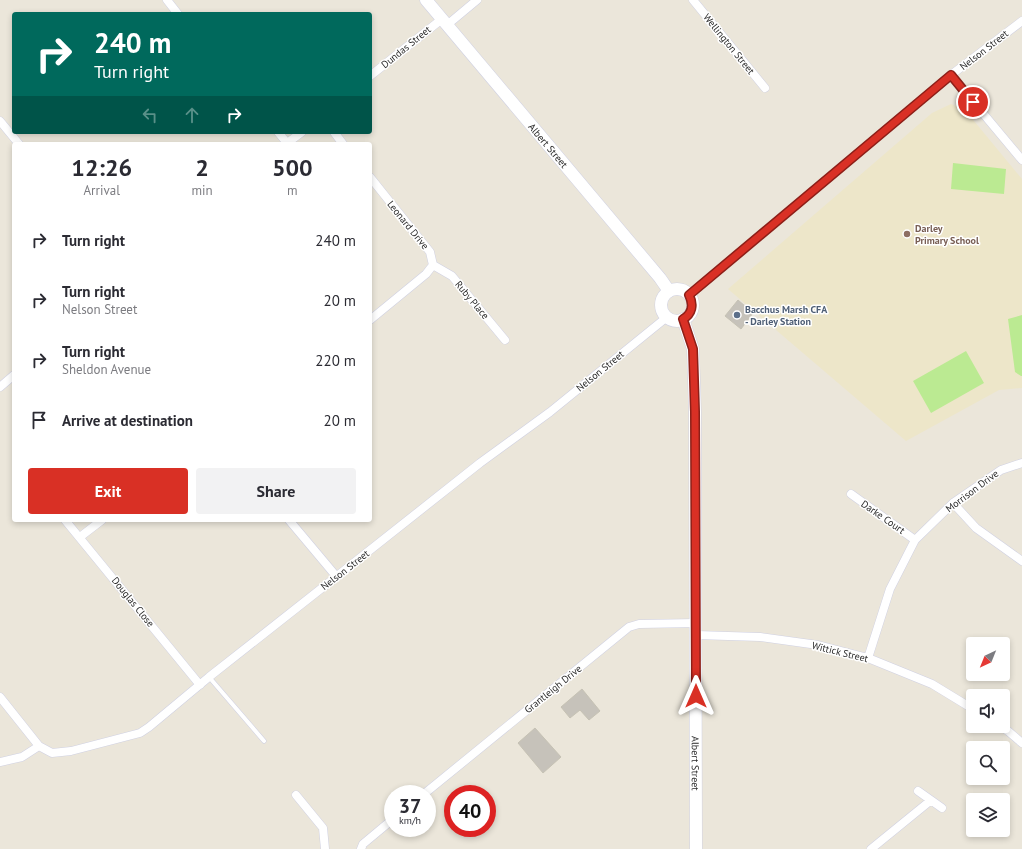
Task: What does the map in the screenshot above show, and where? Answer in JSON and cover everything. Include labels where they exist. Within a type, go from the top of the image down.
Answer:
[{"type":"street","points":[[167,0],[176,12]]},
{"type":"street","name":"Albert Street","points":[[426,0],[660,278],[669,291]]},
{"type":"street","name":"Dundas Street","points":[[372,75],[477,0]]},
{"type":"street","name":"Wellington Street","points":[[693,0],[765,88]]},
{"type":"street","name":"Nelson Street","points":[[689,295],[951,75],[1022,21]]},
{"type":"street","points":[[951,75],[1022,160]]},
{"type":"street","points":[[0,121],[17,142]]},
{"type":"street","points":[[287,142],[299,134]]},
{"type":"street","name":"Leonard Drive","points":[[372,180],[430,252],[433,265]]},
{"type":"street","points":[[372,318],[426,274],[433,265]]},
{"type":"street","name":"Ruby Place","points":[[433,265],[452,276],[505,340]]},
{"type":"street","points":[[674,289],[680,290],[689,295],[692,300],[692,308],[690,313],[683,319],[672,320],[663,313],[661,303],[669,291],[674,289]]},
{"type":"street","name":"Nelson Street","points":[[39,746],[52,753],[72,751],[140,733],[149,727],[209,677],[336,576],[480,463],[550,412],[667,317]]},
{"type":"street","name":"Albert Street","points":[[683,319],[693,349],[696,629],[696,849]]},
{"type":"street","points":[[0,386],[12,377]]},
{"type":"street","name":"Morrison Drive","points":[[868,658],[890,589],[915,540],[952,503],[1000,470],[1022,463]]},
{"type":"street","name":"Darke Court","points":[[851,494],[915,540]]},
{"type":"street","points":[[952,503],[976,528],[1022,561]]},
{"type":"street","name":"Douglas Close","points":[[67,522],[200,685]]},
{"type":"street","points":[[80,537],[99,522]]},
{"type":"street","points":[[291,522],[336,576]]},
{"type":"street","name":"Grantleigh Drive","points":[[435,785],[629,627],[639,624],[696,629]]},
{"type":"street","name":"Wittick Street","points":[[696,629],[818,645],[868,658],[932,684],[966,705]]},
{"type":"street","points":[[0,697],[39,746],[22,757],[0,762]]},
{"type":"street","points":[[1010,733],[1022,743]]},
{"type":"street","points":[[918,792],[942,808]]},
{"type":"street","points":[[296,795],[323,828],[325,849]]},
{"type":"street","points":[[871,849],[930,801]]},
{"type":"street","points":[[361,849],[363,844],[384,827]]},
{"type":"lane","points":[[209,677],[264,741]]},
{"type":"shaded area","name":"Darley Primary School","points":[[951,104],[965,110],[1022,179],[1022,388],[999,390],[906,441],[728,289],[932,113]]},
{"type":"green space","points":[[953,163],[1006,169],[1004,194],[951,189]]},
{"type":"green space","points":[[1022,315],[1021,376],[1015,372],[1008,319]]},
{"type":"green space","points":[[966,351],[984,383],[931,413],[913,381]]},
{"type":"building","points":[[738,300],[753,313],[741,329],[725,316]]},
{"type":"building","points":[[582,689],[600,711],[589,720],[580,710],[570,718],[561,707]]},
{"type":"building","points":[[535,728],[561,757],[543,773],[518,743]]},
{"type":"place","name":"Darley Primary School","points":[[907,234]]},
{"type":"place","name":"Bacchus Marsh CFA - Darley Station","points":[[737,315]]},
{"type":"route","points":[[696,696],[695,412],[693,349],[683,319],[690,313],[692,308],[692,300],[689,295],[951,75],[973,102]]}]
